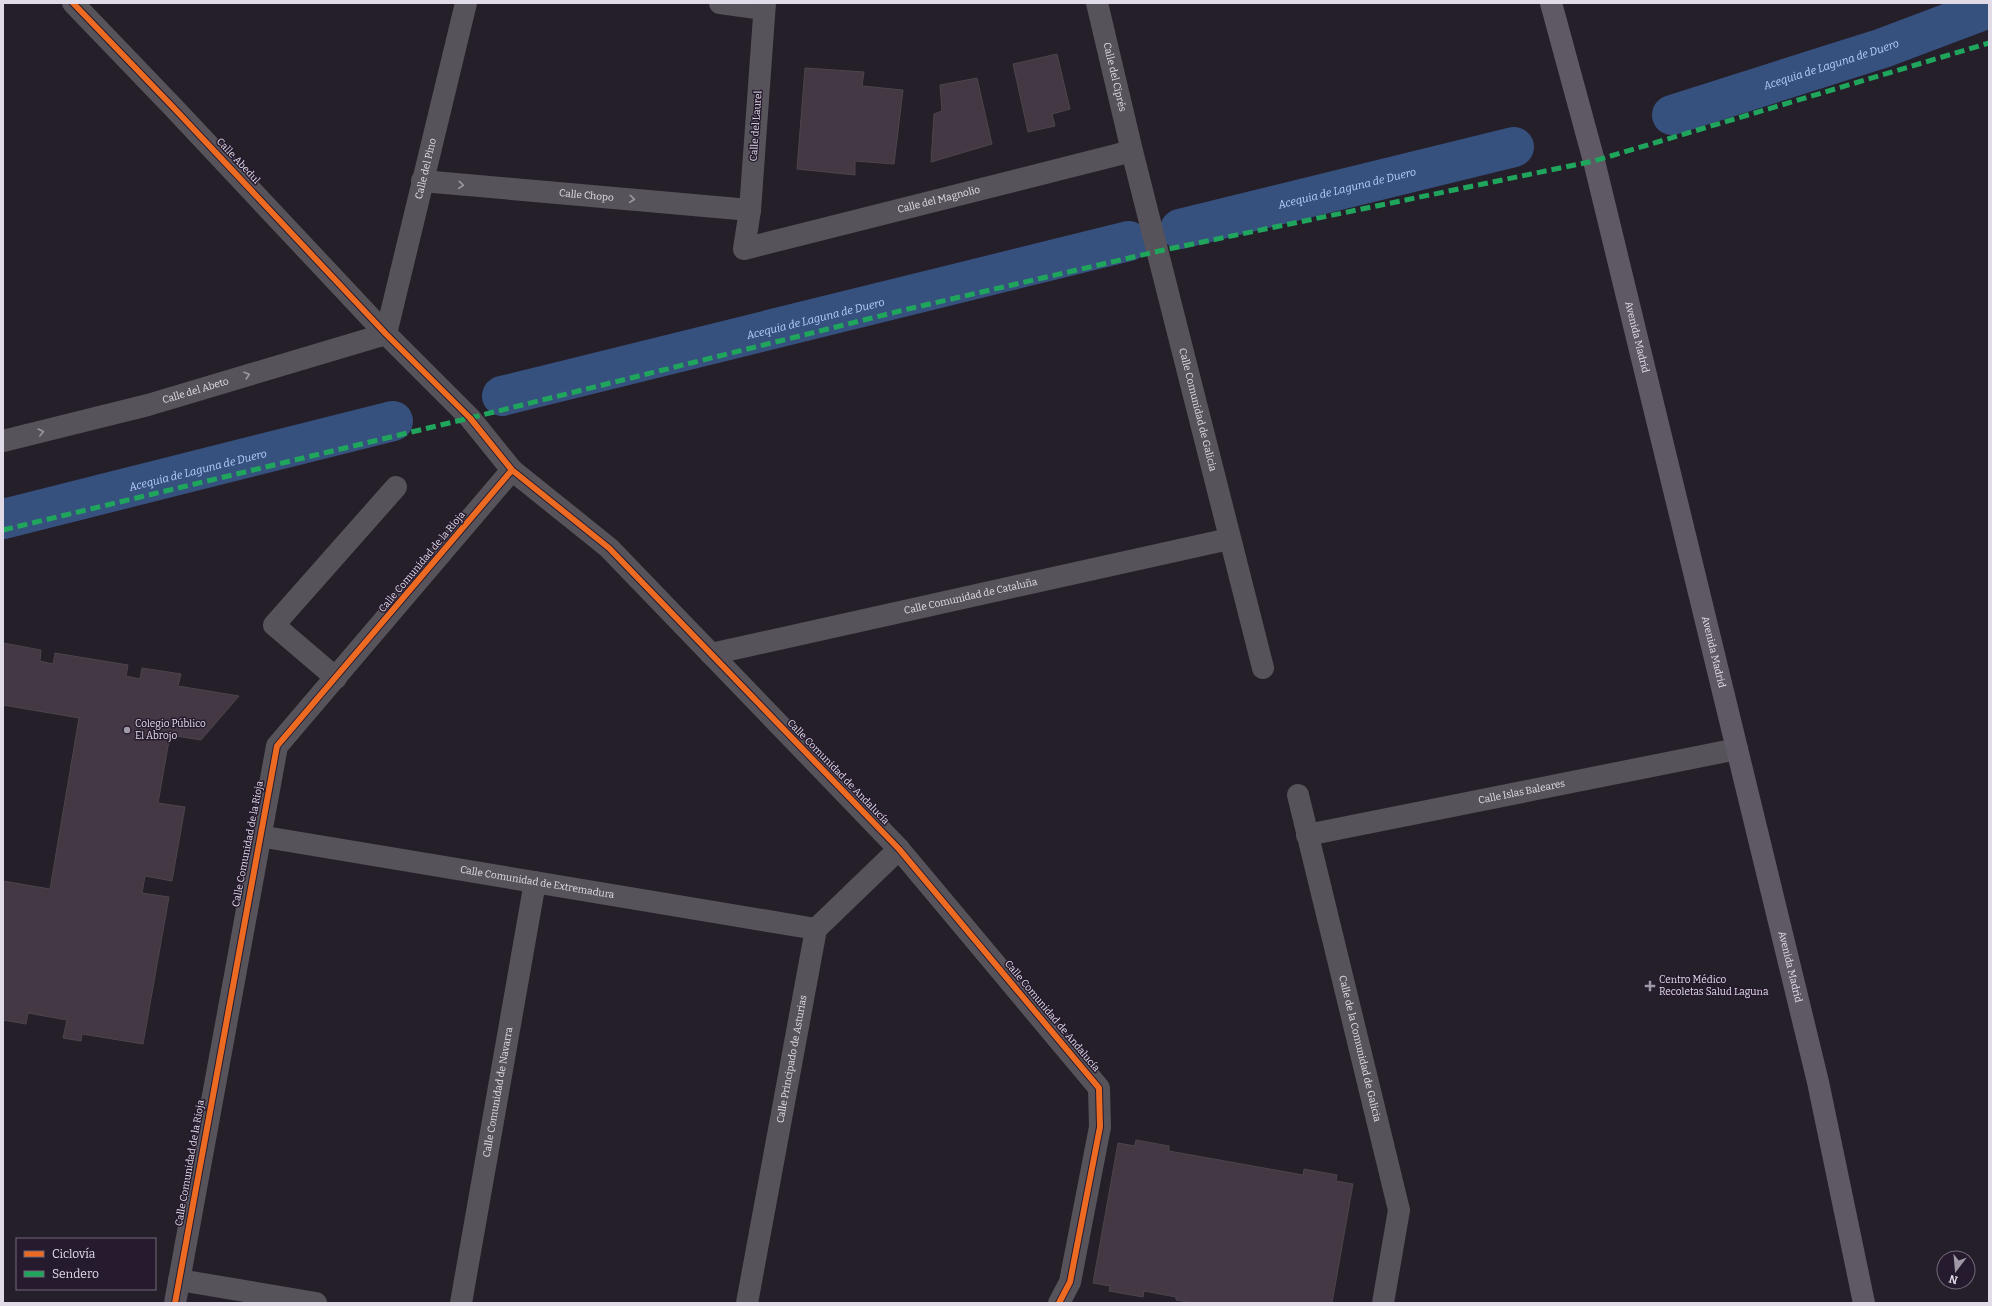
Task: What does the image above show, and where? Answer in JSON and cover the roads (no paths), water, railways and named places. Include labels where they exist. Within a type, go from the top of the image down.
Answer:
[{"type":"main road","name":"Avenida Madrid","points":[[1551,3],[1594,161],[1818,1082],[1864,1303]]},
{"type":"street","name":"Calle Abedul","points":[[73,3],[183,117],[386,334]]},
{"type":"street","name":"Calle del Pino","points":[[386,334],[466,3]]},
{"type":"street","points":[[720,3],[765,6]]},
{"type":"street","name":"Calle del Ciprés","points":[[1097,3],[1132,151]]},
{"type":"street","name":"Calle del Laurel","points":[[744,249],[750,210],[765,6]]},
{"type":"street","name":"Calle del Magnolio","points":[[744,249],[1132,151]]},
{"type":"street","name":"Calle Comunidad de Galicia","points":[[1132,151],[1159,251],[1263,668]]},
{"type":"street","name":"Calle Chopo","points":[[422,181],[750,210]]},
{"type":"street","name":"Calle del Abeto","points":[[3,441],[148,405],[386,334]]},
{"type":"street","name":"Calle Comunidad de Andalucía","points":[[386,334],[470,418],[512,470],[609,548],[899,849],[1099,1088],[1100,1127],[1070,1282],[1058,1303]]},
{"type":"street","name":"Calle Comunidad de la Rioja","points":[[175,1303],[277,746],[512,470]]},
{"type":"street","points":[[336,678],[274,626],[396,487]]},
{"type":"street","name":"Calle Comunidad de Cataluña","points":[[711,654],[1230,539]]},
{"type":"street","name":"Calle Islas Baleares","points":[[1306,835],[1737,749]]},
{"type":"street","name":"Calle de la Comunidad de Galicia","points":[[1298,795],[1306,835],[1400,1210],[1383,1303]]},
{"type":"street","name":"Calle Comunidad de Extremadura","points":[[260,836],[816,929]]},
{"type":"street","points":[[816,929],[899,849]]},
{"type":"street","name":"Calle Comunidad de Navarra","points":[[461,1303],[535,882]]},
{"type":"street","name":"Calle Principado de Asturias","points":[[747,1303],[816,929]]},
{"type":"street","points":[[179,1280],[316,1303]]},
{"type":"street","name":"Calle Comunidad de Andalucía","points":[[1070,1282],[1073,1303]]},
{"type":"waterway","name":"Acequia de Laguna de Duero","points":[[1672,115],[1883,48],[1989,8]]},
{"type":"waterway","name":"Acequia de Laguna de Duero","points":[[1180,229],[1514,147]]},
{"type":"waterway","name":"Acequia de Laguna de Duero","points":[[502,396],[1129,241]]},
{"type":"waterway","name":"Acequia de Laguna de Duero","points":[[3,519],[393,421]]},
{"type":"place","name":"Colegio Público El Abrojo","points":[[127,730]]},
{"type":"place","name":"Centro Médico Recoletas Salud Laguna","points":[[1650,986]]}]
